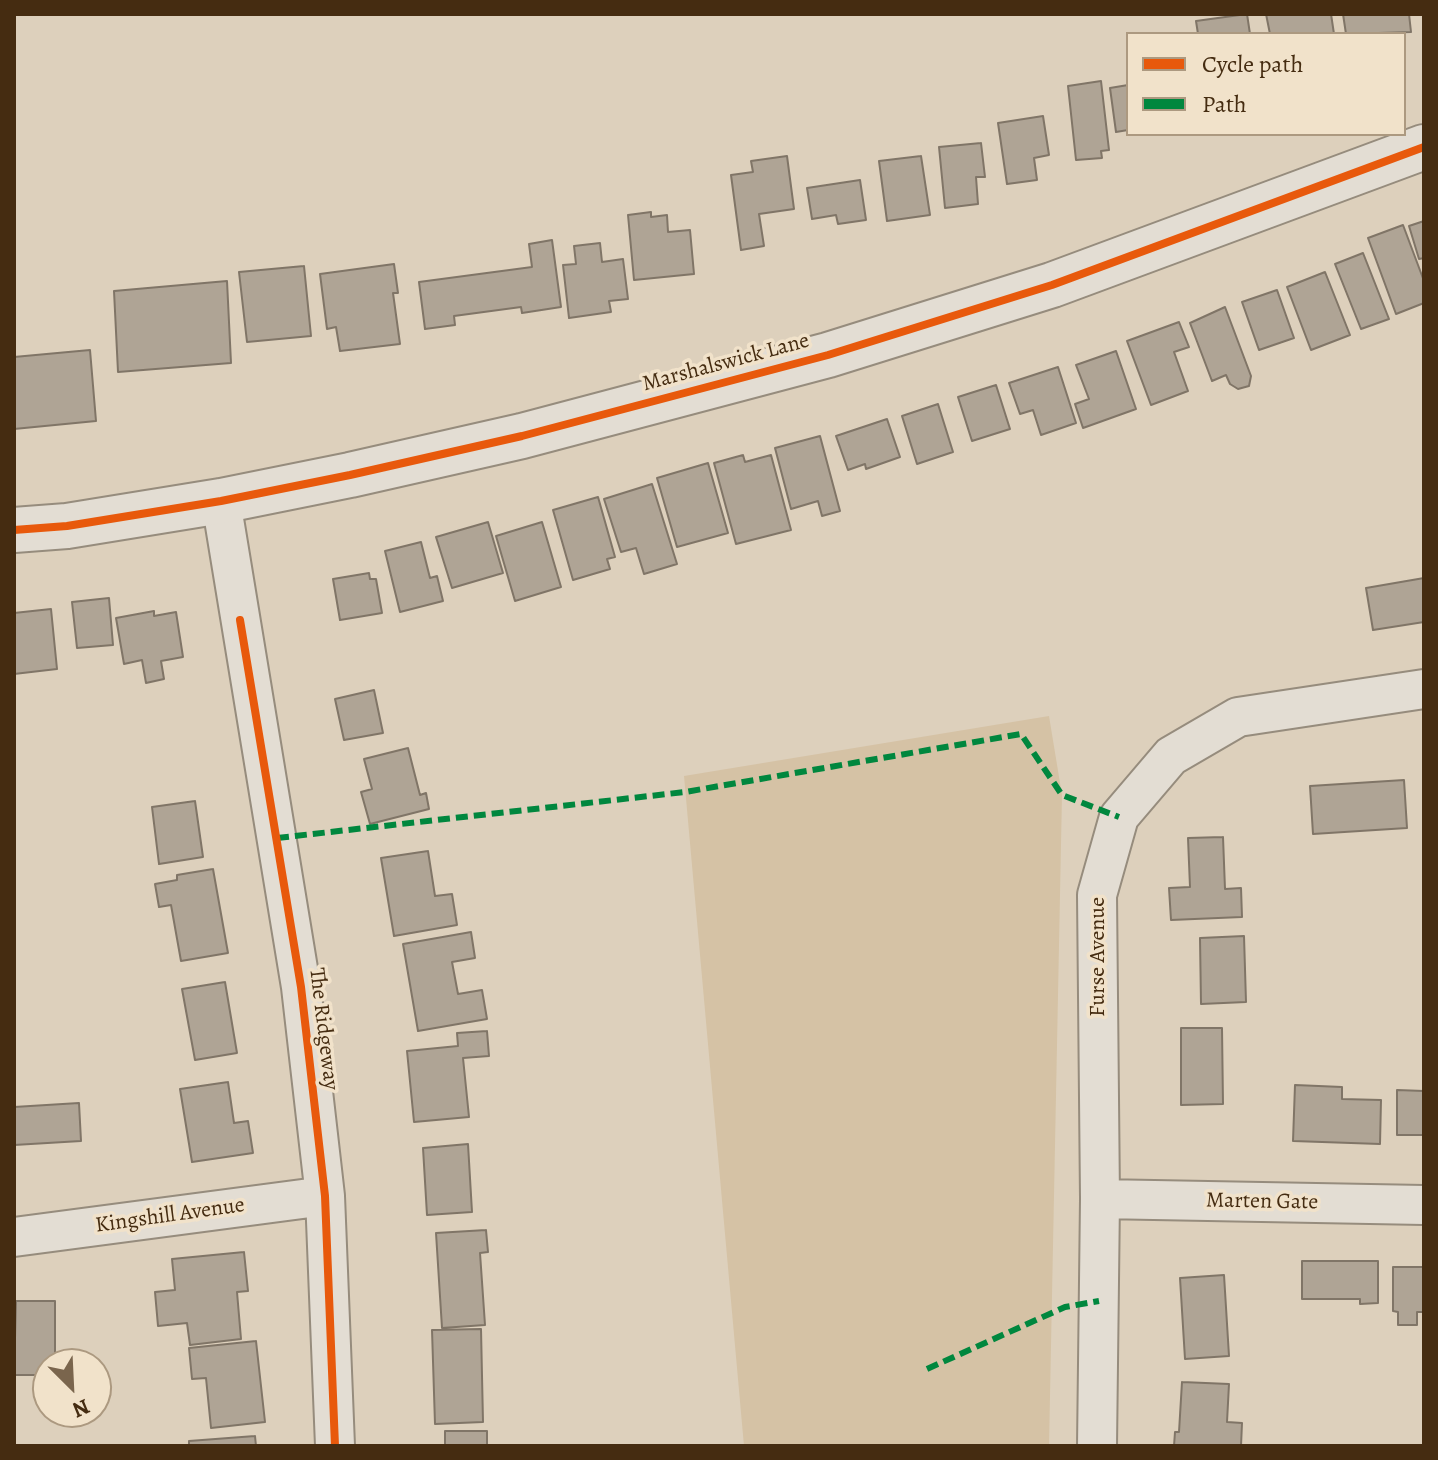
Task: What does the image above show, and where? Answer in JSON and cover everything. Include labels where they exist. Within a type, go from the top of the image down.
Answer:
[{"type":"street","name":"Marshalswick Lane","points":[[14,530],[67,526],[221,501],[522,436],[828,355],[1052,285],[1424,147]]},
{"type":"street","name":"The Ridgeway","points":[[221,501],[299,972],[325,1196],[335,1446]]},
{"type":"street","name":"Furse Avenue","points":[[1097,1446],[1100,1199],[1097,895],[1119,817],[1171,756],[1238,717],[1424,689]]},
{"type":"street","name":"Kingshill Avenue","points":[[14,1237],[325,1196]]},
{"type":"street","name":"Marten Gate","points":[[1100,1199],[1424,1205]]},
{"type":"shaded area","points":[[1049,716],[1062,795],[1049,1446],[744,1446],[684,776]]},
{"type":"building","points":[[1247,14],[1250,32],[1198,32],[1196,21]]},
{"type":"building","points":[[1266,14],[1331,14],[1334,32],[1270,32]]},
{"type":"building","points":[[1343,14],[1409,14],[1411,32],[1346,32]]},
{"type":"building","points":[[1101,81],[1109,150],[1101,151],[1102,158],[1076,160],[1068,86]]},
{"type":"building","points":[[1126,85],[1126,130],[1116,132],[1110,88]]},
{"type":"building","points":[[1043,116],[1049,155],[1034,158],[1037,180],[1007,184],[998,123]]},
{"type":"building","points":[[981,143],[985,177],[976,177],[978,204],[945,208],[939,147]]},
{"type":"building","points":[[787,156],[794,209],[759,214],[764,246],[741,250],[731,175],[753,172],[751,161]]},
{"type":"building","points":[[921,156],[930,215],[887,221],[879,161]]},
{"type":"building","points":[[860,180],[866,220],[838,224],[836,215],[812,219],[807,188]]},
{"type":"building","points":[[651,212],[651,217],[667,215],[668,232],[690,230],[694,274],[634,280],[628,215]]},
{"type":"building","points":[[1424,221],[1424,258],[1419,259],[1409,226]]},
{"type":"building","points":[[1403,225],[1424,281],[1424,303],[1396,314],[1368,238]]},
{"type":"building","points":[[552,240],[561,307],[522,313],[521,307],[454,316],[455,325],[425,329],[419,282],[532,267],[529,244]]},
{"type":"building","points":[[600,243],[602,262],[623,259],[628,299],[609,301],[611,312],[569,318],[563,265],[576,264],[574,246]]},
{"type":"building","points":[[1363,253],[1389,319],[1361,329],[1335,264]]},
{"type":"building","points":[[394,264],[398,293],[393,293],[400,344],[340,351],[336,327],[327,329],[320,274]]},
{"type":"building","points":[[304,266],[311,336],[247,342],[239,272]]},
{"type":"building","points":[[1325,272],[1350,335],[1311,350],[1287,287]]},
{"type":"building","points":[[227,281],[231,363],[118,372],[114,291]]},
{"type":"building","points":[[1277,290],[1294,338],[1259,350],[1242,302]]},
{"type":"building","points":[[1225,307],[1251,376],[1249,386],[1238,389],[1230,384],[1226,375],[1212,381],[1190,323]]},
{"type":"building","points":[[1179,322],[1189,347],[1174,352],[1188,391],[1151,405],[1127,341]]},
{"type":"building","points":[[90,350],[96,421],[14,429],[14,357]]},
{"type":"building","points":[[1116,351],[1136,409],[1083,428],[1075,404],[1089,399],[1076,365]]},
{"type":"building","points":[[1058,367],[1076,423],[1041,435],[1033,410],[1020,414],[1009,383]]},
{"type":"building","points":[[996,385],[1010,429],[972,441],[958,397]]},
{"type":"building","points":[[938,404],[953,452],[917,464],[902,416]]},
{"type":"building","points":[[887,419],[900,457],[866,469],[865,464],[848,470],[836,436]]},
{"type":"building","points":[[820,436],[840,511],[822,516],[818,501],[791,509],[775,448]]},
{"type":"building","points":[[743,455],[745,462],[771,455],[791,530],[736,544],[714,463]]},
{"type":"building","points":[[708,463],[728,533],[677,547],[657,478]]},
{"type":"building","points":[[652,484],[677,564],[644,574],[636,548],[621,552],[604,499]]},
{"type":"building","points":[[598,497],[615,557],[607,559],[610,569],[573,580],[553,510]]},
{"type":"building","points":[[488,522],[503,573],[452,588],[436,537]]},
{"type":"building","points":[[542,522],[561,587],[515,601],[496,536]]},
{"type":"building","points":[[421,542],[430,578],[437,576],[443,601],[400,612],[385,551]]},
{"type":"building","points":[[369,573],[370,579],[376,579],[382,613],[340,620],[333,579]]},
{"type":"building","points":[[1424,578],[1424,622],[1373,630],[1366,588]]},
{"type":"building","points":[[109,598],[113,645],[77,648],[72,602]]},
{"type":"building","points":[[51,609],[57,669],[14,674],[14,613]]},
{"type":"building","points":[[154,611],[154,616],[176,612],[183,657],[161,661],[164,679],[146,683],[142,660],[124,664],[116,618]]},
{"type":"building","points":[[374,690],[383,733],[344,740],[335,699]]},
{"type":"building","points":[[408,748],[420,795],[426,793],[429,809],[370,824],[361,792],[372,789],[364,759]]},
{"type":"building","points":[[1404,780],[1407,828],[1313,834],[1310,786]]},
{"type":"building","points":[[195,801],[203,857],[159,864],[152,807]]},
{"type":"building","points":[[1223,837],[1225,889],[1241,888],[1242,917],[1171,920],[1169,888],[1190,887],[1188,838]]},
{"type":"building","points":[[428,851],[435,896],[452,894],[457,925],[394,936],[381,858]]},
{"type":"building","points":[[213,869],[228,953],[181,961],[171,905],[159,907],[155,884],[177,880],[177,875]]},
{"type":"building","points":[[471,932],[475,958],[452,962],[458,994],[482,990],[487,1019],[418,1031],[403,944]]},
{"type":"building","points":[[1244,936],[1246,1002],[1201,1004],[1200,938]]},
{"type":"building","points":[[225,982],[237,1053],[195,1060],[182,989]]},
{"type":"building","points":[[1181,1028],[1222,1028],[1223,1104],[1181,1105]]},
{"type":"building","points":[[487,1031],[489,1056],[463,1058],[469,1117],[414,1122],[407,1051],[458,1046],[457,1033]]},
{"type":"building","points":[[228,1082],[234,1123],[248,1121],[253,1153],[192,1162],[180,1089]]},
{"type":"building","points":[[1295,1085],[1342,1087],[1342,1099],[1381,1100],[1380,1144],[1293,1141]]},
{"type":"building","points":[[1397,1090],[1424,1091],[1424,1135],[1397,1135]]},
{"type":"building","points":[[79,1103],[81,1141],[14,1145],[14,1107]]},
{"type":"building","points":[[468,1144],[472,1212],[427,1215],[423,1148]]},
{"type":"building","points":[[486,1230],[488,1252],[480,1253],[485,1325],[442,1328],[436,1233]]},
{"type":"building","points":[[244,1252],[248,1291],[237,1292],[241,1339],[190,1345],[187,1323],[158,1326],[155,1292],[175,1290],[172,1259]]},
{"type":"building","points":[[1302,1261],[1378,1261],[1378,1303],[1360,1304],[1360,1299],[1302,1299]]},
{"type":"building","points":[[1393,1267],[1424,1267],[1424,1312],[1417,1312],[1417,1325],[1398,1325],[1398,1312],[1393,1311]]},
{"type":"building","points":[[1224,1275],[1229,1356],[1185,1359],[1180,1278]]},
{"type":"building","points":[[16,1301],[55,1301],[55,1348],[32,1348],[32,1375],[14,1375]]},
{"type":"building","points":[[481,1329],[483,1422],[435,1424],[432,1330]]},
{"type":"building","points":[[256,1341],[265,1422],[211,1428],[206,1378],[192,1379],[189,1348]]},
{"type":"building","points":[[1182,1382],[1229,1384],[1227,1422],[1242,1423],[1241,1446],[1174,1446],[1175,1432],[1179,1432]]},
{"type":"building","points":[[445,1431],[487,1431],[487,1446],[445,1446]]},
{"type":"building","points":[[255,1436],[256,1446],[189,1446],[189,1441]]},
{"type":"marked path","points":[[277,838],[685,792],[1021,734],[1062,795],[1119,817]]},
{"type":"marked path","points":[[927,1369],[1065,1307],[1099,1301]]},
{"type":"cycle path","points":[[14,530],[67,526],[221,501],[350,475],[522,436],[828,355],[1052,285],[1424,147]]},
{"type":"cycle path","points":[[240,620],[301,987],[325,1196],[335,1446]]}]
